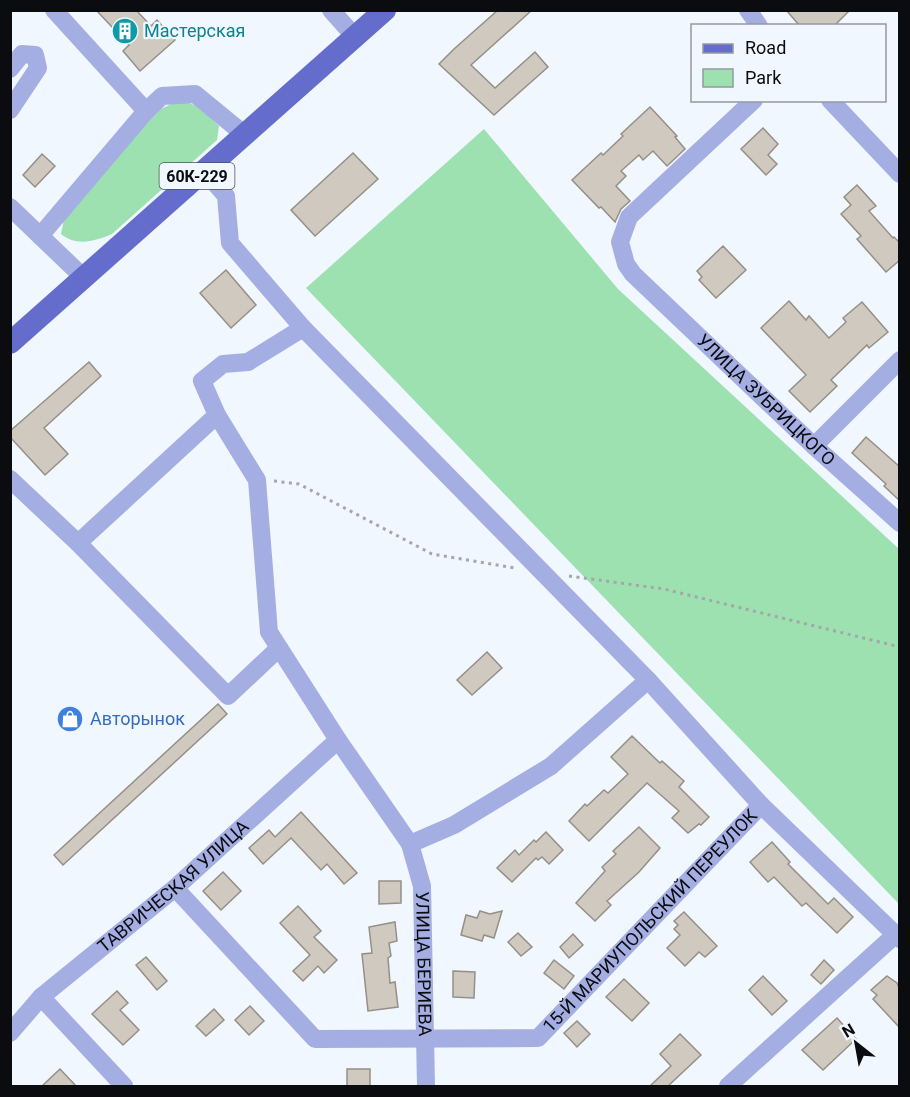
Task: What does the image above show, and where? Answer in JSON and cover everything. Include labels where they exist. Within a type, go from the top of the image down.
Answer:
[{"type":"main road","name":"60К-229","points":[[10,343],[385,10]]},
{"type":"street","points":[[54,10],[146,111]]},
{"type":"street","points":[[331,10],[355,37]]},
{"type":"street","points":[[748,10],[758,24]]},
{"type":"street","points":[[10,69],[22,54],[35,55],[38,68],[10,110]]},
{"type":"street","points":[[40,236],[146,111],[162,96],[195,94],[244,135]]},
{"type":"street","name":"УЛИЦА ЗУБРИЦКОГО","points":[[752,102],[628,217],[620,242],[626,264],[633,274],[814,446],[900,523]]},
{"type":"street","points":[[832,102],[900,174]]},
{"type":"street","points":[[204,170],[226,196],[230,243],[303,328],[648,680],[761,806],[897,937],[728,1086]]},
{"type":"street","points":[[14,216],[40,236],[83,277]]},
{"type":"street","points":[[257,480],[217,415],[202,381],[223,364],[248,362],[303,328]]},
{"type":"street","points":[[814,446],[900,360]]},
{"type":"street","points":[[78,543],[217,415]]},
{"type":"street","points":[[10,479],[78,543],[228,696],[279,648]]},
{"type":"street","name":"УЛИЦА БЕРИЕВА","points":[[257,480],[269,632],[338,740],[410,844],[422,886],[426,1086]]},
{"type":"street","points":[[410,844],[454,825],[551,766],[648,680]]},
{"type":"street","name":"ТАВРИЧЕСКАЯ УЛИЦА","points":[[10,1033],[42,997],[175,888],[338,740]]},
{"type":"street","name":"15-Й МАРИУПОЛЬСКИЙ ПЕРЕУЛОК","points":[[175,888],[315,1039],[538,1038],[761,806]]},
{"type":"street","points":[[42,997],[124,1086]]},
{"type":"path","points":[[257,480],[299,484],[432,554],[664,590],[900,647]]},
{"type":"green space","points":[[187,102],[199,107],[219,126],[217,140],[112,234],[93,241],[80,242],[61,234],[64,219],[157,111],[171,104]]},
{"type":"green space","points":[[484,129],[618,289],[899,549],[899,904],[306,288]]},
{"type":"building","points":[[96,10],[136,10],[151,26],[157,20],[175,40],[140,71],[123,51],[129,45]]},
{"type":"building","points":[[498,10],[532,10],[471,65],[495,88],[535,52],[548,67],[494,115],[439,64]]},
{"type":"building","points":[[786,10],[850,10],[836,24],[798,24]]},
{"type":"building","points":[[650,107],[677,136],[675,137],[685,149],[667,166],[653,151],[643,160],[639,155],[621,171],[626,176],[616,186],[630,201],[621,209],[615,222],[572,180],[601,153],[603,155],[623,136],[621,134]]},
{"type":"building","points":[[763,128],[778,144],[768,155],[777,164],[766,175],[741,149]]},
{"type":"building","points":[[353,153],[378,179],[315,236],[291,210]]},
{"type":"building","points":[[42,154],[55,166],[35,187],[23,175]]},
{"type":"building","points":[[857,185],[876,206],[869,211],[900,243],[900,260],[886,272],[857,239],[861,236],[841,214],[851,205],[844,197]]},
{"type":"building","points":[[723,246],[746,270],[716,298],[699,280],[702,277],[697,271]]},
{"type":"building","points":[[226,270],[256,305],[231,328],[200,293]]},
{"type":"building","points":[[789,301],[806,320],[809,316],[829,338],[846,322],[843,318],[862,302],[888,332],[869,348],[867,345],[831,380],[837,386],[810,412],[789,391],[806,375],[761,328]]},
{"type":"building","points":[[89,362],[101,376],[44,428],[68,454],[45,475],[10,437],[10,431]]},
{"type":"building","points":[[866,437],[900,467],[900,501],[884,486],[886,484],[852,453]]},
{"type":"building","points":[[487,652],[502,668],[472,695],[457,680]]},
{"type":"building","points":[[218,704],[227,714],[63,865],[54,855]]},
{"type":"building","points":[[632,736],[660,763],[662,761],[684,781],[679,787],[709,817],[688,833],[672,818],[679,811],[647,783],[589,841],[569,821],[585,804],[587,806],[604,790],[608,793],[628,774],[611,757]]},
{"type":"building","points":[[301,812],[357,873],[344,884],[327,864],[321,870],[291,838],[263,864],[249,848],[269,830],[275,837]]},
{"type":"building","points":[[639,827],[660,848],[639,872],[607,901],[611,905],[595,921],[576,903],[605,871],[602,867],[616,854],[613,851]]},
{"type":"building","points":[[546,832],[563,850],[549,864],[542,857],[538,860],[536,858],[512,882],[497,868],[515,850],[519,855]]},
{"type":"building","points":[[772,842],[790,862],[788,864],[828,904],[834,898],[853,917],[837,933],[806,903],[802,906],[774,877],[768,882],[750,862]]},
{"type":"building","points":[[223,872],[241,891],[221,910],[203,891]]},
{"type":"building","points":[[379,881],[401,881],[401,903],[379,904]]},
{"type":"building","points":[[298,906],[321,931],[314,937],[337,960],[324,973],[318,966],[303,981],[293,971],[310,955],[280,923]]},
{"type":"building","points":[[480,911],[490,914],[502,911],[494,938],[484,935],[482,941],[461,935],[466,915],[477,918]]},
{"type":"building","points":[[684,912],[717,946],[705,957],[699,952],[685,966],[667,948],[680,935],[674,929],[678,925],[674,921]]},
{"type":"building","points":[[395,922],[397,941],[389,943],[391,956],[388,958],[390,983],[395,982],[398,1007],[368,1011],[362,954],[372,953],[369,927]]},
{"type":"building","points":[[518,933],[532,947],[521,956],[508,942]]},
{"type":"building","points":[[573,934],[583,945],[569,958],[560,947]]},
{"type":"building","points":[[146,957],[167,981],[157,990],[136,965]]},
{"type":"building","points":[[554,960],[574,976],[564,989],[544,973]]},
{"type":"building","points":[[824,960],[834,970],[821,984],[811,975]]},
{"type":"building","points":[[453,971],[475,972],[474,998],[453,997]]},
{"type":"building","points":[[763,976],[787,1001],[772,1015],[749,990]]},
{"type":"building","points":[[887,976],[897,983],[900,990],[900,1028],[873,999],[877,995],[871,990]]},
{"type":"building","points":[[624,979],[649,1003],[632,1021],[606,997]]},
{"type":"building","points":[[117,991],[128,1003],[120,1010],[139,1030],[123,1045],[92,1014]]},
{"type":"building","points":[[250,1006],[264,1021],[249,1035],[235,1020]]},
{"type":"building","points":[[214,1009],[224,1020],[206,1036],[196,1026]]},
{"type":"building","points":[[837,1018],[856,1039],[823,1070],[802,1050]]},
{"type":"building","points":[[577,1021],[590,1034],[577,1047],[564,1033]]},
{"type":"building","points":[[680,1034],[701,1055],[668,1086],[650,1086],[671,1066],[660,1054]]},
{"type":"building","points":[[60,1069],[76,1086],[42,1086]]},
{"type":"building","points":[[347,1069],[370,1069],[370,1086],[347,1086]]},
{"type":"place","name":"Мастерская","points":[[125,31]]},
{"type":"place","name":"Авторынок","points":[[70,719]]}]
